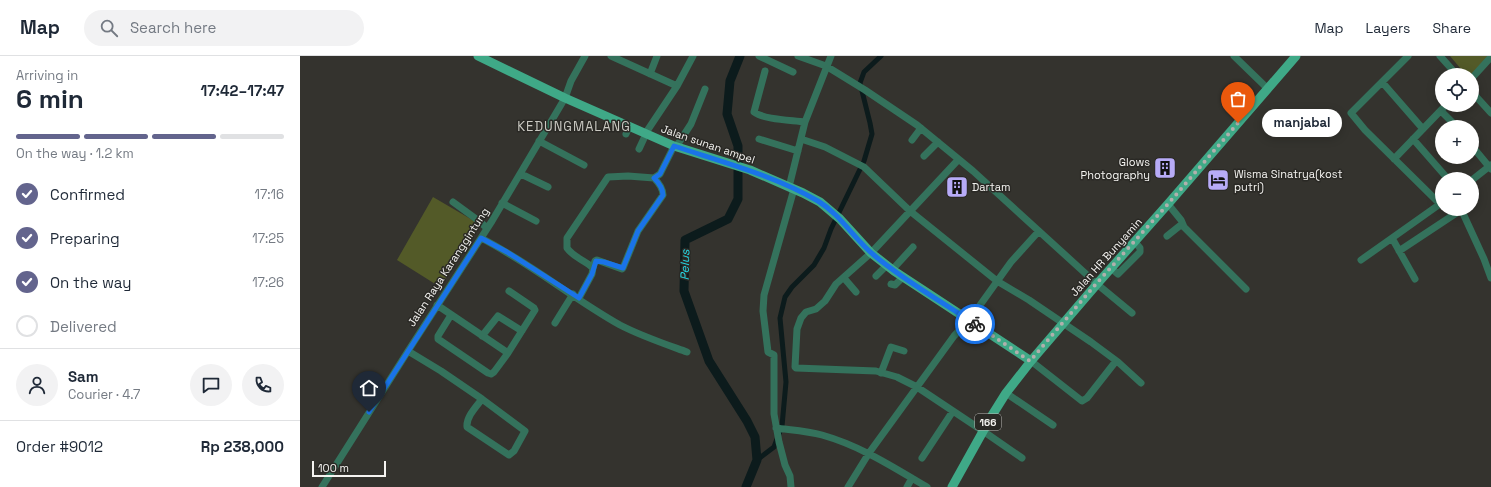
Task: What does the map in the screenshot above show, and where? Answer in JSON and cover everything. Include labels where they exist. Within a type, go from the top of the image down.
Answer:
[{"type":"main road","name":"Jalan sunan ampel","points":[[478,56],[627,130],[646,134],[675,147],[750,170],[820,202],[833,212],[871,253],[903,278],[1030,361]]},
{"type":"main road","name":"Jalan HR Bunyamin","points":[[952,487],[983,431],[1006,394],[1030,361],[1296,56]]},
{"type":"street","name":"Jalan Raya Karanggintung","points":[[322,487],[521,174],[565,98],[583,56]]},
{"type":"street","points":[[611,56],[677,86]]},
{"type":"street","points":[[650,74],[658,56]]},
{"type":"street","points":[[639,149],[646,134],[677,86],[693,56]]},
{"type":"street","points":[[759,56],[792,72]]},
{"type":"street","points":[[798,56],[826,66],[862,88],[921,128],[1039,231],[1096,284],[1132,313]]},
{"type":"street","points":[[791,487],[792,482],[784,465],[776,428],[774,414],[774,355],[768,352],[763,311],[763,297],[791,188],[805,122],[831,56]]},
{"type":"street","points":[[1234,56],[1267,88]]},
{"type":"street","points":[[1408,56],[1352,113],[1365,130],[1435,197]]},
{"type":"street","points":[[1440,56],[1451,68]]},
{"type":"street","points":[[1479,71],[1491,58]]},
{"type":"street","points":[[765,71],[754,112],[758,115],[767,117],[805,122]]},
{"type":"street","points":[[1382,82],[1423,129]]},
{"type":"street","points":[[654,178],[660,174],[675,147],[691,124],[705,89]]},
{"type":"street","points":[[1479,100],[1491,113]]},
{"type":"street","points":[[1394,159],[1440,112]]},
{"type":"street","points":[[1442,112],[1450,120]]},
{"type":"street","points":[[912,140],[921,128]]},
{"type":"street","points":[[759,139],[798,151]]},
{"type":"street","points":[[801,139],[826,147],[861,165],[910,211],[997,281],[1064,323],[1116,361],[1141,383]]},
{"type":"street","points":[[1413,139],[1442,172]]},
{"type":"street","points":[[539,141],[584,165]]},
{"type":"street","points":[[924,156],[938,142]]},
{"type":"street","points":[[1479,154],[1490,167],[1479,175]]},
{"type":"street","points":[[958,160],[871,253],[836,284],[825,302],[816,309],[806,312],[801,318],[798,329],[795,367],[881,372],[897,377],[917,387],[1022,458]]},
{"type":"street","points":[[521,174],[548,187]]},
{"type":"street","points":[[554,323],[592,274],[595,261],[597,260],[622,269],[623,268],[638,231],[663,195],[662,187],[654,178],[628,176],[608,177],[567,238],[567,248],[570,253],[579,260],[588,263],[593,268]]},
{"type":"street","points":[[453,202],[487,228]]},
{"type":"street","points":[[502,203],[536,220]]},
{"type":"street","points":[[1168,204],[1181,220],[1184,228],[1246,289]]},
{"type":"street","points":[[1361,260],[1435,207]]},
{"type":"street","points":[[1399,251],[1451,216]]},
{"type":"street","points":[[1464,216],[1491,278]]},
{"type":"street","points":[[1167,236],[1182,224]]},
{"type":"street","points":[[848,487],[869,453],[954,336],[969,320],[1011,262],[1039,231]]},
{"type":"street","points":[[481,238],[507,252],[607,317],[632,331],[687,352]]},
{"type":"street","points":[[1392,238],[1416,280]]},
{"type":"street","points":[[876,276],[890,268],[913,247]]},
{"type":"street","points":[[844,278],[856,292]]},
{"type":"street","points":[[891,284],[897,284],[903,278]]},
{"type":"street","points":[[451,315],[438,336],[438,339],[491,374],[508,353],[534,312],[534,308],[509,291]]},
{"type":"street","points":[[437,305],[508,353]]},
{"type":"street","points":[[482,336],[498,316],[522,331]]},
{"type":"street","points":[[881,372],[891,347],[904,351]]},
{"type":"street","points":[[408,351],[482,399],[525,431],[514,451],[509,455],[467,427],[467,422],[482,399]]},
{"type":"street","points":[[1030,361],[1082,401],[1087,398],[1116,361]]},
{"type":"street","points":[[1006,394],[1053,425]]},
{"type":"street","points":[[922,458],[953,412]]},
{"type":"street","points":[[776,428],[821,434],[852,445],[869,453],[927,487]]},
{"type":"street","points":[[907,487],[912,478]]},
{"type":"green space","points":[[1450,56],[1489,56],[1478,68],[1460,68]]},
{"type":"green space","points":[[433,197],[481,225],[440,287],[397,260]]},
{"type":"waterway","name":"Pelus","points":[[740,56],[730,81],[727,114],[738,146],[738,199],[728,219],[685,240],[684,291],[709,361],[747,421],[755,437],[757,460],[746,487]]},
{"type":"waterway","points":[[757,460],[774,447],[782,426],[786,382],[780,318],[785,297],[792,287],[814,265],[824,248],[831,229],[864,161],[872,134],[860,83],[864,72],[881,56]]},
{"type":"way so far","points":[[975,324],[1030,361],[1238,123]]},
{"type":"place","name":"manjabal","points":[[1238,123]]},
{"type":"place","name":"Glows Photography","points":[[1165,168]]},
{"type":"place","name":"Wisma Sinatrya(kost putri)","points":[[1218,180]]},
{"type":"place","name":"Dartam","points":[[957,187]]},
{"type":"district","name":"KEDUNGMALANG","points":[[574,126]]},
{"type":"route","points":[[369,412],[481,238],[507,252],[579,298],[592,274],[595,261],[597,260],[604,262],[622,269],[638,231],[663,195],[662,187],[654,178],[660,174],[674,146],[750,170],[820,202],[833,212],[873,254],[894,271],[975,324]]}]
